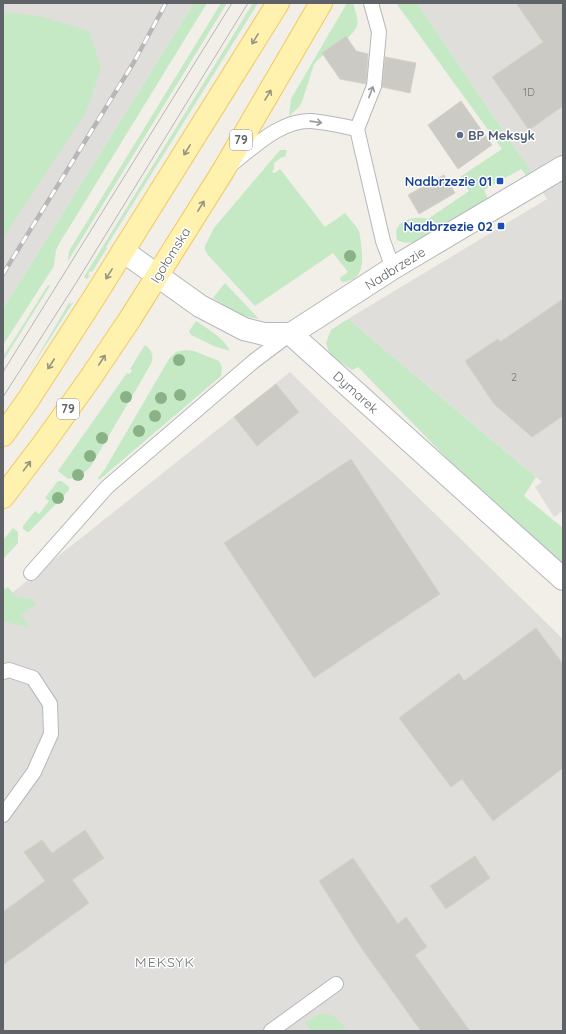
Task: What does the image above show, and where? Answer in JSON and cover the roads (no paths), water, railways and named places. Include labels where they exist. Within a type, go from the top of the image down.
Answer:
[{"type":"main road","points":[[3,435],[32,393],[123,251],[278,3]]},
{"type":"main road","name":"Igołomska","points":[[3,497],[44,443],[130,319],[223,171],[321,3]]},
{"type":"street","name":"Nadbrzezie","points":[[291,334],[393,268],[563,167]]},
{"type":"street","points":[[123,251],[200,306],[244,329],[264,334],[291,334]]},
{"type":"street","name":"Dymarek","points":[[291,334],[563,579]]},
{"type":"lane","points":[[371,3],[379,32],[374,86],[357,129],[383,241],[393,268]]},
{"type":"lane","points":[[223,171],[272,134],[289,125],[310,121],[357,129]]},
{"type":"lane","points":[[31,573],[108,487],[254,361],[291,334]]},
{"type":"lane","points":[[3,672],[9,670],[33,678],[50,704],[51,734],[34,772],[3,815]]},
{"type":"lane","points":[[272,1031],[336,984]]},
{"type":"tram line","points":[[3,372],[232,3]]},
{"type":"tram line","points":[[3,397],[76,283],[248,3]]},
{"type":"railway","points":[[3,274],[134,62],[166,3]]},
{"type":"place","name":"BP Meksyk","points":[[460,135]]},
{"type":"place","name":"Nadbrzezie 01","points":[[500,181]]},
{"type":"place","name":"Nadbrzezie 02","points":[[501,226]]},
{"type":"district","name":"MEKSYK","points":[[165,962]]}]
